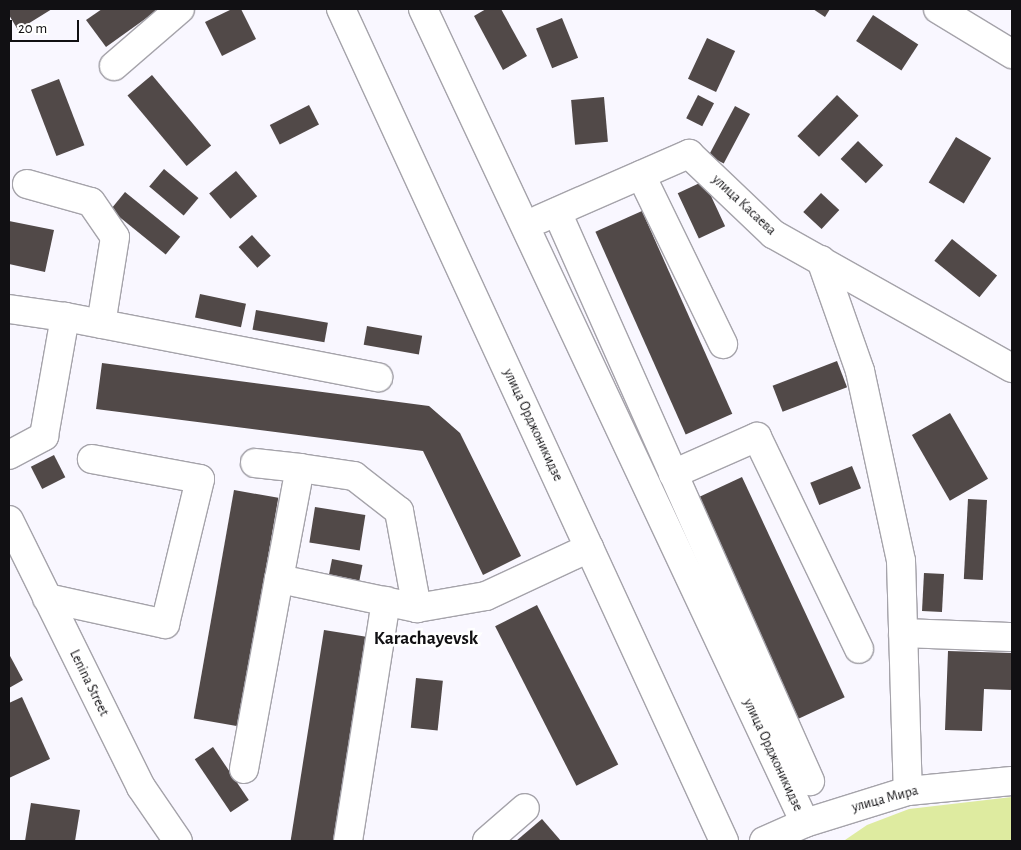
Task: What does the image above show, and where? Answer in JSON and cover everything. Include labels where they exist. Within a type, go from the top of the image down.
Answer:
[{"type":"street","points":[[114,66],[180,9]]},
{"type":"street","name":"улица Орджоникидзе","points":[[341,9],[724,841]]},
{"type":"street","name":"улица Орджоникидзе","points":[[423,9],[805,823]]},
{"type":"street","points":[[938,9],[1012,54]]},
{"type":"street","name":"улица Касаева","points":[[525,226],[689,154],[773,234],[1012,368]]},
{"type":"street","points":[[641,175],[724,344]]},
{"type":"street","points":[[27,184],[91,202],[115,237],[101,324]]},
{"type":"street","points":[[557,212],[810,782]]},
{"type":"street","points":[[822,260],[860,371],[901,561],[908,790]]},
{"type":"street","points":[[9,309],[65,317],[378,377]]},
{"type":"street","points":[[9,455],[44,436],[65,317]]},
{"type":"street","points":[[674,474],[757,437],[859,649]]},
{"type":"street","points":[[47,598],[165,624],[200,479],[92,459]]},
{"type":"street","points":[[255,463],[354,476],[399,511],[417,608]]},
{"type":"street","points":[[244,769],[300,468]]},
{"type":"street","name":"Lenina Street","points":[[9,520],[141,787],[178,841]]},
{"type":"street","points":[[279,579],[417,608],[486,596],[589,548]]},
{"type":"street","points":[[348,841],[386,602]]},
{"type":"street","points":[[903,633],[1012,637]]},
{"type":"street","name":"улица Мира","points":[[764,841],[805,823],[908,790],[1012,781]]},
{"type":"street","points":[[488,841],[524,808]]},
{"type":"green space","points":[[1012,797],[1012,841],[845,840],[867,825],[909,809]]},
{"type":"building","points":[[9,9],[52,9],[18,30],[9,15]]},
{"type":"building","points":[[102,9],[159,9],[106,47],[86,20]]},
{"type":"building","points":[[232,9],[241,9],[256,39],[222,56],[205,22]]},
{"type":"building","points":[[486,9],[501,9],[527,56],[503,70],[474,16]]},
{"type":"building","points":[[813,9],[830,9],[825,17]]},
{"type":"building","points":[[873,15],[918,44],[901,70],[856,41]]},
{"type":"building","points":[[562,18],[578,58],[552,68],[536,28]]},
{"type":"building","points":[[707,38],[735,51],[716,92],[688,79]]},
{"type":"building","points":[[152,75],[211,145],[187,166],[127,96]]},
{"type":"building","points":[[59,79],[84,145],[56,156],[31,90]]},
{"type":"building","points":[[698,95],[714,103],[702,126],[686,118]]},
{"type":"building","points":[[837,95],[859,116],[819,157],[797,136]]},
{"type":"building","points":[[604,97],[608,142],[575,145],[571,100]]},
{"type":"building","points":[[309,105],[319,125],[280,145],[270,125]]},
{"type":"building","points":[[735,106],[750,114],[724,163],[709,155]]},
{"type":"building","points":[[956,137],[991,158],[964,204],[929,182]]},
{"type":"building","points":[[858,141],[883,165],[866,183],[841,159]]},
{"type":"building","points":[[164,169],[198,198],[184,216],[149,187]]},
{"type":"building","points":[[236,171],[257,196],[230,219],[209,193]]},
{"type":"building","points":[[704,181],[725,226],[699,239],[678,193]]},
{"type":"building","points":[[125,192],[180,237],[166,255],[111,210]]},
{"type":"building","points":[[821,193],[839,210],[822,229],[803,212]]},
{"type":"building","points":[[642,211],[732,414],[686,435],[595,232]]},
{"type":"building","points":[[9,221],[54,230],[45,272],[9,264]]},
{"type":"building","points":[[252,235],[271,256],[257,268],[239,247]]},
{"type":"building","points":[[952,239],[997,276],[979,297],[934,261]]},
{"type":"building","points":[[200,294],[246,304],[241,327],[195,317]]},
{"type":"building","points":[[256,310],[328,323],[324,342],[253,330]]},
{"type":"building","points":[[367,326],[422,336],[419,354],[364,345]]},
{"type":"building","points":[[837,361],[847,387],[783,412],[773,386]]},
{"type":"building","points":[[102,363],[429,406],[460,433],[521,556],[483,575],[423,451],[96,409]]},
{"type":"building","points":[[950,413],[988,479],[950,501],[912,435]]},
{"type":"building","points":[[54,455],[65,477],[42,489],[31,467]]},
{"type":"building","points":[[852,466],[861,488],[819,505],[810,483]]},
{"type":"building","points":[[742,477],[845,697],[798,719],[696,499]]},
{"type":"building","points":[[234,490],[278,498],[238,726],[194,718]]},
{"type":"building","points":[[968,499],[987,500],[983,580],[964,579]]},
{"type":"building","points":[[315,507],[365,515],[360,551],[309,543]]},
{"type":"building","points":[[332,559],[362,565],[359,585],[328,579]]},
{"type":"building","points":[[924,573],[944,574],[942,612],[922,611]]},
{"type":"building","points":[[537,605],[618,764],[576,786],[495,626]]},
{"type":"building","points":[[324,630],[372,638],[340,841],[291,841]]},
{"type":"building","points":[[948,651],[1012,653],[1012,690],[984,689],[982,731],[945,730]]},
{"type":"building","points":[[9,654],[23,680],[9,688]]},
{"type":"building","points":[[416,678],[443,681],[438,731],[411,728]]},
{"type":"building","points":[[22,697],[50,759],[9,778],[9,703]]},
{"type":"building","points":[[213,747],[249,800],[231,812],[195,759]]},
{"type":"building","points":[[31,803],[80,810],[75,841],[25,841]]},
{"type":"building","points":[[542,819],[561,841],[516,841]]},
{"type":"district","name":"Karachayevsk","points":[[426,639]]}]
